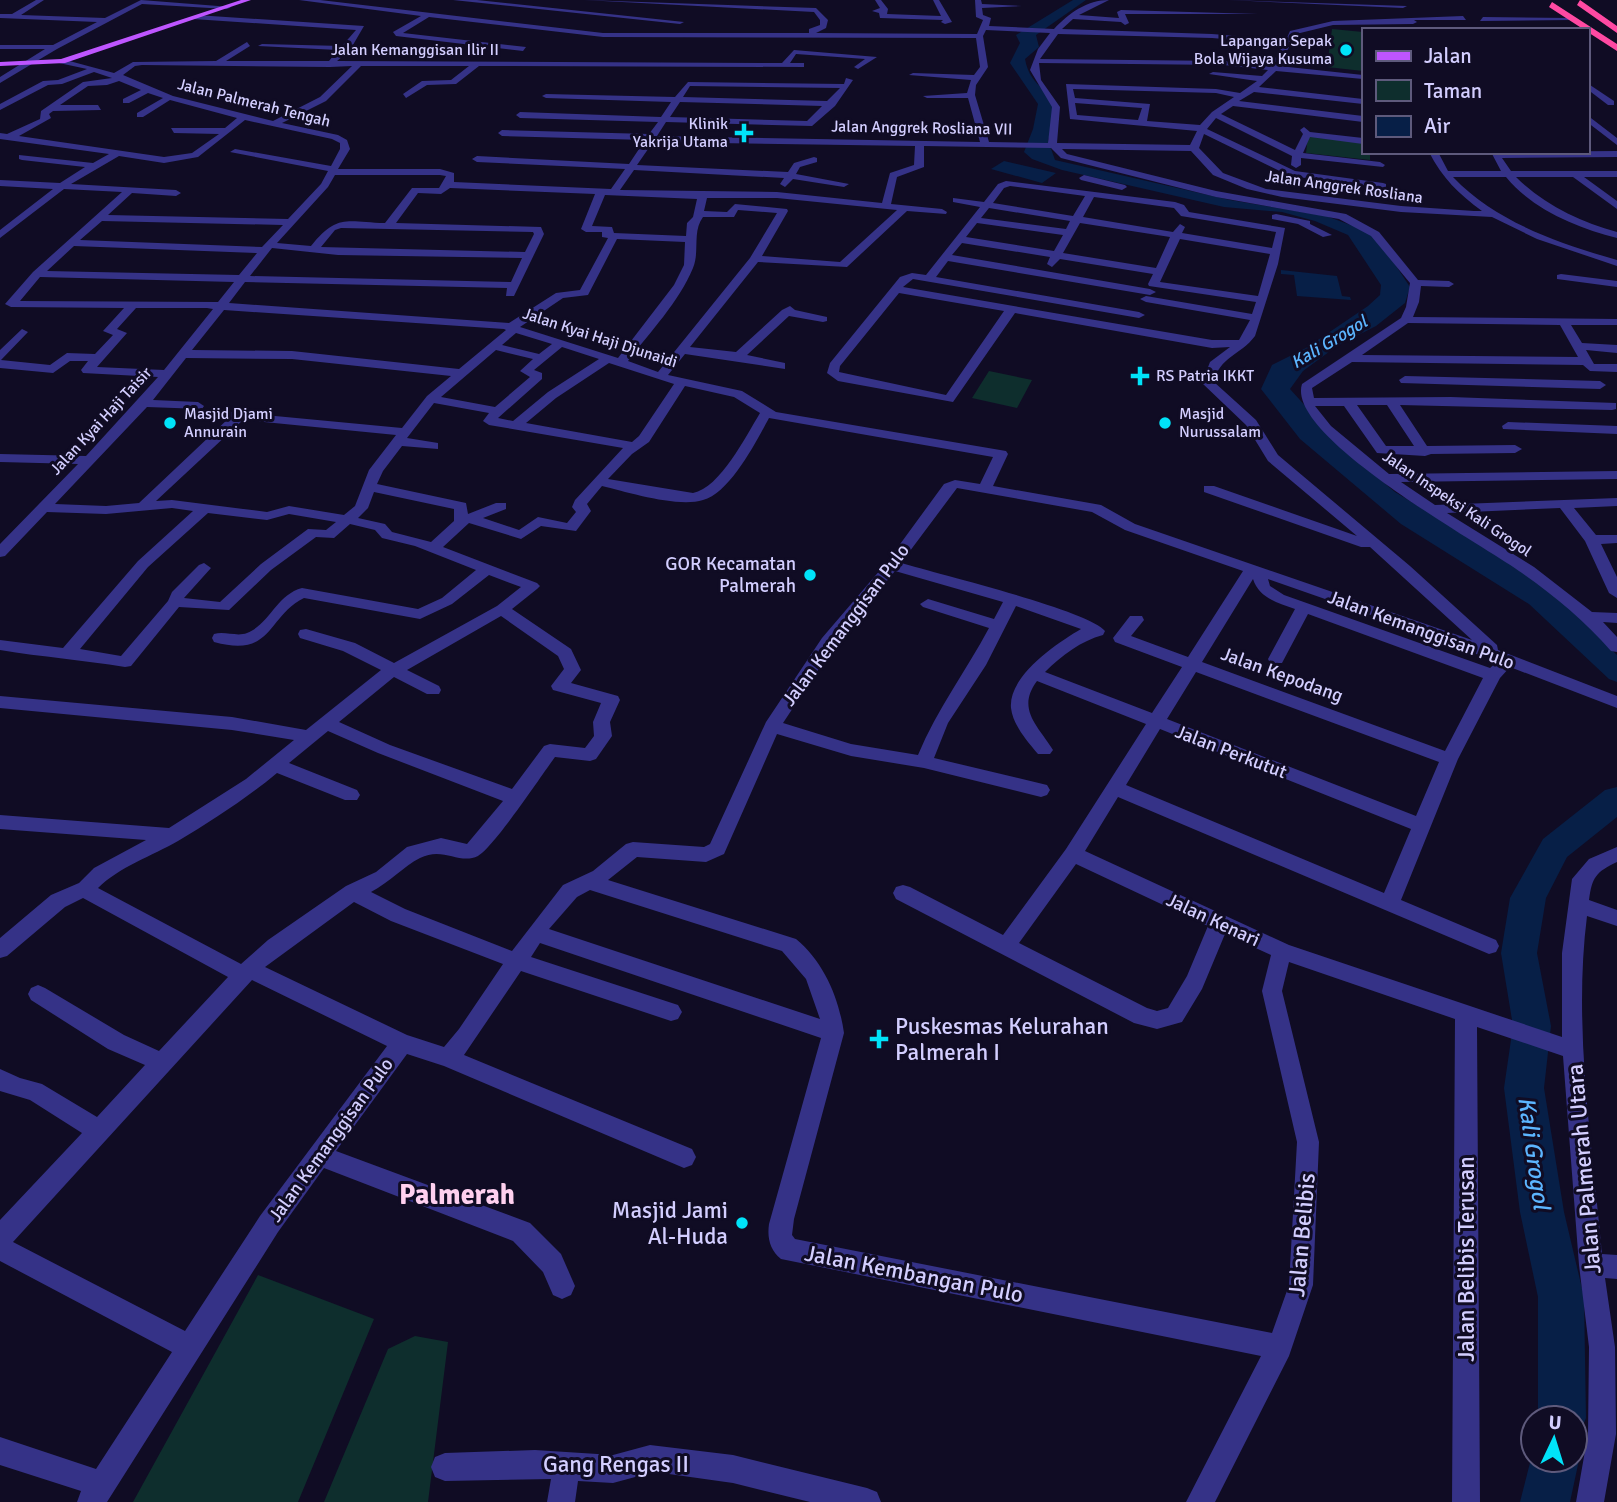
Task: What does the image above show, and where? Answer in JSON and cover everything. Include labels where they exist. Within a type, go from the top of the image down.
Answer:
[{"type":"highway","points":[[1575,0],[1617,30]]},
{"type":"highway","points":[[1592,0],[1617,18]]},
{"type":"highway","points":[[1553,2],[1578,28]]},
{"type":"highway","points":[[1553,2],[1617,40]]},
{"type":"highway","points":[[1553,2],[1617,48]]},
{"type":"highway","points":[[1589,35],[1617,55]]},
{"type":"main road","points":[[0,64],[62,61],[248,0]]},
{"type":"street","points":[[15,15],[41,0]]},
{"type":"street","points":[[302,0],[577,33],[744,38],[931,36],[1022,31],[1291,38],[1333,23],[1414,23],[1463,18]]},
{"type":"street","points":[[325,4],[334,0]]},
{"type":"street","points":[[456,0],[680,22]]},
{"type":"street","points":[[472,21],[510,0]]},
{"type":"street","points":[[533,9],[548,0]]},
{"type":"street","points":[[587,0],[658,5],[816,9]]},
{"type":"street","points":[[658,5],[666,0]]},
{"type":"street","points":[[769,0],[774,8]]},
{"type":"street","points":[[813,36],[812,31],[823,26],[824,20],[816,9],[816,0]]},
{"type":"street","points":[[878,0],[884,9],[876,11],[883,11],[883,16],[945,18]]},
{"type":"street","points":[[931,36],[933,24],[947,22],[935,0]]},
{"type":"street","points":[[1106,0],[1091,2],[1072,17],[1056,33],[1036,61],[1036,77],[1056,106],[1052,145],[1064,156],[1279,208],[1342,216],[1375,234],[1415,282],[1415,299],[1405,320],[1306,387],[1307,402],[1612,400]]},
{"type":"street","points":[[1101,9],[1126,7],[1212,12],[1206,0]]},
{"type":"street","points":[[1231,0],[1400,3],[1414,23]]},
{"type":"street","points":[[1072,17],[1124,21],[1121,12],[1255,13],[1251,1]]},
{"type":"street","points":[[0,92],[10,86],[1,80],[54,47],[141,2],[227,7]]},
{"type":"street","points":[[1296,2],[1301,11]]},
{"type":"street","points":[[985,143],[980,108],[971,95],[972,85],[984,66],[981,32],[987,18],[980,17],[979,3],[1018,6]]},
{"type":"street","points":[[766,19],[774,8]]},
{"type":"street","points":[[249,21],[264,12]]},
{"type":"street","points":[[1230,13],[1236,21]]},
{"type":"street","points":[[0,16],[104,20]]},
{"type":"street","points":[[426,16],[396,34],[523,49]]},
{"type":"street","points":[[196,17],[361,28],[347,48],[330,65]]},
{"type":"street","points":[[1483,19],[1568,20]]},
{"type":"street","points":[[1503,20],[1513,28]]},
{"type":"street","points":[[1155,24],[1157,35]]},
{"type":"street","points":[[744,38],[758,26]]},
{"type":"street","points":[[1250,28],[1291,38]]},
{"type":"street","points":[[643,44],[649,35]]},
{"type":"street","points":[[1194,148],[1200,128],[1214,114],[1265,79],[1291,38]]},
{"type":"street","points":[[218,63],[247,44]]},
{"type":"street","points":[[262,46],[347,48]]},
{"type":"street","points":[[933,46],[957,46]]},
{"type":"street","points":[[969,46],[981,47]]},
{"type":"street","points":[[0,47],[54,47]]},
{"type":"street","points":[[1042,51],[1202,52]]},
{"type":"street","points":[[629,63],[636,52]]},
{"type":"street","points":[[784,65],[794,52],[873,57],[858,68]]},
{"type":"street","points":[[716,64],[738,55]]},
{"type":"street","name":"Jalan Palmerah Tengah","points":[[62,61],[98,68],[170,97],[243,117],[335,136],[345,142],[345,149],[325,185],[267,247],[241,280]]},
{"type":"street","points":[[1036,61],[1265,79]]},
{"type":"street","points":[[1064,67],[1224,62],[1362,77]]},
{"type":"street","name":"Jalan Kemanggisan Ilir II","points":[[4,136],[43,121],[47,118],[44,113],[86,84],[107,83],[136,63],[801,65]]},
{"type":"street","points":[[406,96],[425,83],[453,82],[477,64]]},
{"type":"street","points":[[274,124],[323,99],[358,65]]},
{"type":"street","points":[[958,66],[917,73],[978,78]]},
{"type":"street","points":[[971,66],[984,66]]},
{"type":"street","points":[[0,107],[31,89],[98,68]]},
{"type":"street","points":[[520,115],[662,120],[809,124],[832,104],[848,81],[688,84],[662,120],[614,192]]},
{"type":"street","points":[[1241,96],[1216,91],[1069,86],[1073,100],[1073,117],[1200,128],[1293,174],[1383,186]]},
{"type":"street","points":[[1589,86],[1614,103]]},
{"type":"street","points":[[126,101],[149,89]]},
{"type":"street","points":[[1252,89],[1362,102]]},
{"type":"street","points":[[927,96],[971,95]]},
{"type":"street","points":[[68,96],[92,97]]},
{"type":"street","points":[[546,96],[832,104]]},
{"type":"street","points":[[140,115],[170,97]]},
{"type":"street","points":[[1073,100],[1147,106],[1142,122]]},
{"type":"street","points":[[1231,103],[1362,119]]},
{"type":"street","points":[[1589,103],[1614,103]]},
{"type":"street","points":[[1256,106],[1282,120]]},
{"type":"street","points":[[52,108],[98,108]]},
{"type":"street","points":[[1214,114],[1297,155],[1380,164]]},
{"type":"street","points":[[1266,227],[1273,225],[1306,132],[1333,115]]},
{"type":"street","points":[[4,136],[127,157],[191,156],[243,117]]},
{"type":"street","points":[[1082,130],[1084,119]]},
{"type":"street","points":[[1589,121],[1613,139]]},
{"type":"street","points":[[1293,125],[1306,132],[1362,141]]},
{"type":"street","points":[[174,130],[225,131]]},
{"type":"street","points":[[970,130],[983,130]]},
{"type":"street","name":"Jalan Anggrek Rosliana VII","points":[[502,133],[1194,148],[1228,142]]},
{"type":"street","points":[[1589,136],[1613,139]]},
{"type":"street","points":[[886,205],[893,175],[919,167],[920,142]]},
{"type":"street","name":"Jalan Anggrek Rosliana","points":[[1194,148],[1208,166],[1220,175],[1254,188],[1279,208],[1382,207],[1443,214],[1492,214]]},
{"type":"street","points":[[235,152],[333,170],[395,174],[440,172],[451,176],[448,185],[441,191],[415,190],[388,225]]},
{"type":"street","points":[[0,235],[92,165],[116,154]]},
{"type":"street","points":[[1376,154],[1383,186],[1382,207]]},
{"type":"street","points":[[1434,154],[1446,174],[1492,214],[1556,245],[1617,263]]},
{"type":"street","points":[[1496,154],[1508,175],[1539,200],[1571,219],[1617,235]]},
{"type":"street","points":[[1549,154],[1617,154]]},
{"type":"street","points":[[22,157],[92,165]]},
{"type":"street","points":[[477,159],[791,176],[844,184]]},
{"type":"street","points":[[777,195],[797,165],[814,160]]},
{"type":"street","points":[[1446,174],[1617,174]]},
{"type":"street","points":[[1576,175],[1617,206]]},
{"type":"street","points":[[1084,178],[1200,207],[1279,208],[1306,223],[1303,225],[1327,235]]},
{"type":"street","points":[[0,183],[176,193]]},
{"type":"street","points":[[929,278],[1001,186],[1009,183],[1175,205],[1181,207],[1185,214]]},
{"type":"street","points":[[448,185],[601,192],[777,195],[942,212]]},
{"type":"street","points":[[37,274],[127,190]]},
{"type":"street","points":[[601,192],[586,229],[608,229],[606,235],[614,236],[630,232],[691,239]]},
{"type":"street","points":[[1034,297],[1091,193]]},
{"type":"street","points":[[516,425],[552,395],[615,360],[679,286],[689,265],[692,223],[698,218],[703,195]]},
{"type":"street","points":[[956,200],[1274,251]]},
{"type":"street","points":[[660,377],[685,350],[755,259],[783,211],[735,208],[730,215],[698,214]]},
{"type":"street","points":[[755,259],[843,265],[905,208]]},
{"type":"street","points":[[896,289],[1217,349],[1248,338],[1257,318],[1274,251],[1282,234],[1279,208]]},
{"type":"street","points":[[1185,214],[1281,230]]},
{"type":"street","points":[[1131,331],[1185,214]]},
{"type":"street","points":[[100,218],[290,222]]},
{"type":"street","points":[[975,220],[1069,233]]},
{"type":"street","points":[[316,247],[335,226],[529,227],[540,233],[509,297]]},
{"type":"street","points":[[175,602],[224,607],[267,567],[313,532],[329,535],[350,520],[363,505],[376,470],[431,399],[513,328],[560,295],[584,293],[614,236]]},
{"type":"street","points":[[959,239],[1159,272]]},
{"type":"street","points":[[71,243],[529,254]]},
{"type":"street","points":[[945,257],[1150,291],[1262,300]]},
{"type":"street","points":[[37,274],[514,285]]},
{"type":"street","name":"Jalan Kyai Haji Djunaidi","points":[[37,274],[10,303],[219,306],[513,328],[660,377],[738,394],[766,413],[1001,454],[986,487]]},
{"type":"street","points":[[1011,310],[949,399],[838,377],[833,373],[834,366],[907,277],[929,278],[1139,315]]},
{"type":"street","points":[[1561,277],[1617,284]]},
{"type":"street","name":"Jalan Kyai Haji Taisir","points":[[0,553],[144,403],[241,280]]},
{"type":"street","points":[[1415,282],[1449,284]]},
{"type":"street","points":[[1150,291],[1257,318]]},
{"type":"street","points":[[133,305],[110,330],[121,333],[87,370],[168,374]]},
{"type":"street","points":[[738,356],[788,310],[823,319]]},
{"type":"street","points":[[1405,320],[1617,322]]},
{"type":"street","points":[[1563,321],[1600,385],[1612,400],[1617,421]]},
{"type":"street","points":[[0,357],[22,332]]},
{"type":"street","points":[[561,342],[526,372],[538,376],[498,411],[490,422],[634,446]]},
{"type":"street","points":[[492,346],[542,358]]},
{"type":"street","points":[[1576,346],[1617,349]]},
{"type":"street","points":[[1217,349],[1208,383],[1251,423],[1273,458],[1502,659],[1449,759],[1390,902]]},
{"type":"street","points":[[685,350],[738,356],[781,366]]},
{"type":"street","points":[[0,365],[53,369],[67,357],[101,354]]},
{"type":"street","points":[[185,354],[292,355],[460,373]]},
{"type":"street","points":[[1350,358],[1588,364],[1617,368]]},
{"type":"street","points":[[1405,380],[1600,385]]},
{"type":"street","points":[[465,520],[521,535],[538,521],[571,528],[584,511],[579,508],[580,503],[634,446],[644,439],[681,383]]},
{"type":"street","points":[[431,399],[498,411]]},
{"type":"street","points":[[1347,401],[1382,450],[1425,452],[1515,449]]},
{"type":"street","points":[[1391,401],[1425,452]]},
{"type":"street","name":"Jalan Inspeksi Kali Grogol","points":[[1307,402],[1318,419],[1337,438],[1386,478],[1430,509],[1514,560],[1591,617],[1617,647]]},
{"type":"street","points":[[144,403],[198,406]]},
{"type":"street","points":[[599,481],[688,499],[704,495],[741,457],[766,413]]},
{"type":"street","points":[[216,414],[400,437],[433,446]]},
{"type":"street","points":[[145,504],[239,416]]},
{"type":"street","points":[[1508,426],[1617,430]]},
{"type":"street","points":[[0,458],[91,460]]},
{"type":"street","points":[[1386,478],[1617,475]]},
{"type":"street","name":"Jalan Kemanggisan Pulo","points":[[96,1493],[269,1224],[402,1044],[448,1058],[467,1035],[535,933],[570,891],[600,876],[633,849],[706,855],[717,849],[772,726],[828,642],[892,565],[949,487],[963,483],[1096,508],[1130,527],[1414,624],[1616,702]]},
{"type":"street","points":[[370,487],[461,506],[465,520]]},
{"type":"street","points":[[1209,489],[1379,549]]},
{"type":"street","points":[[1430,509],[1617,502]]},
{"type":"street","points":[[3,944],[58,901],[86,888],[101,873],[172,835],[240,792],[392,670],[502,609],[532,587],[433,548],[387,535],[380,527],[289,510],[262,516],[205,508],[145,504],[106,510],[45,508]]},
{"type":"street","points":[[1565,505],[1610,565],[1617,593]]},
{"type":"street","points":[[433,548],[465,520],[502,506]]},
{"type":"street","points":[[68,652],[143,564],[205,508]]},
{"type":"street","points":[[1592,540],[1617,539]]},
{"type":"street","points":[[892,565],[1057,613],[1096,630],[1064,645],[1023,691],[1019,704],[1021,712],[1044,751]]},
{"type":"street","points":[[0,645],[57,654],[68,652],[125,662],[175,602],[177,595],[204,568]]},
{"type":"street","points":[[220,638],[241,640],[254,637],[292,598],[302,593],[424,613],[447,601],[485,570]]},
{"type":"street","points":[[1255,571],[1263,588],[1304,608],[1493,675]]},
{"type":"street","points":[[1006,946],[1073,854],[1192,665],[1255,571]]},
{"type":"street","points":[[924,762],[940,722],[999,626],[1011,601]]},
{"type":"street","points":[[928,604],[999,626]]},
{"type":"street","points":[[1276,659],[1304,608]]},
{"type":"street","points":[[1355,625],[1364,608]]},
{"type":"street","points":[[0,1238],[246,972],[275,946],[353,892],[383,877],[414,852],[441,845],[464,852],[473,850],[516,798],[550,750],[590,755],[603,736],[600,730],[601,716],[612,700],[559,686],[573,668],[569,656],[502,609]]},
{"type":"street","points":[[1414,624],[1452,613]]},
{"type":"street","points":[[1591,617],[1617,618]]},
{"type":"street","name":"Jalan Kepodang","points":[[1136,620],[1121,638],[1449,759]]},
{"type":"street","points":[[306,634],[349,647],[433,690]]},
{"type":"street","name":"Jalan Perkutut","points":[[1041,676],[1422,826]]},
{"type":"street","points":[[0,702],[103,715],[220,720],[308,737]]},
{"type":"street","points":[[326,723],[384,749],[516,798]]},
{"type":"street","points":[[772,726],[857,751],[924,762],[1041,790]]},
{"type":"street","points":[[275,765],[351,795]]},
{"type":"street","points":[[1115,788],[1489,946]]},
{"type":"street","points":[[0,822],[172,835]]},
{"type":"street","name":"Jalan Kenari","points":[[1073,854],[1219,925],[1282,951],[1573,1051]]},
{"type":"street","name":"Jalan Palmerah Utara","points":[[1590,1502],[1602,1434],[1602,1347],[1591,1265],[1573,1051],[1572,953],[1581,879],[1596,864],[1617,854]]},
{"type":"street","name":"Jalan Kembangan Pulo","points":[[586,881],[789,945],[810,966],[832,1017],[833,1033],[782,1219],[779,1233],[783,1246],[790,1250],[1280,1347]]},
{"type":"street","points":[[86,888],[90,893],[167,937],[402,1044]]},
{"type":"street","points":[[353,892],[398,915],[516,962],[671,1012]]},
{"type":"street","points":[[903,893],[1142,1016],[1157,1020],[1175,1015],[1181,1007],[1199,977],[1219,925]]},
{"type":"street","points":[[1577,904],[1617,918]]},
{"type":"street","points":[[535,933],[781,1013],[833,1033]]},
{"type":"street","name":"Jalan Belibis","points":[[1200,1502],[1280,1347],[1301,1285],[1309,1173],[1308,1142],[1272,991],[1282,951]]},
{"type":"street","points":[[38,994],[116,1042],[163,1063]]},
{"type":"street","name":"Jalan Belibis Terusan","points":[[1466,1502],[1477,1019]]},
{"type":"street","points":[[448,1058],[684,1157]]},
{"type":"street","points":[[0,1079],[16,1088],[34,1090],[99,1132]]},
{"type":"street","points":[[320,1156],[521,1232],[552,1263],[562,1286]]},
{"type":"street","points":[[0,1248],[188,1347]]},
{"type":"street","points":[[1591,1265],[1617,1267]]},
{"type":"street","points":[[0,1451],[96,1493]]},
{"type":"street","name":"Gang Rengas II","points":[[445,1467],[567,1466],[613,1469],[650,1460],[668,1460],[733,1469],[867,1502]]},
{"type":"street","points":[[561,1502],[567,1466]]},
{"type":"green space","name":"Lapangan Sepak Bola Wijaya Kusuma","points":[[1332,29],[1362,32],[1362,71],[1327,67]]},
{"type":"green space","points":[[1308,136],[1362,142],[1362,154],[1370,154],[1370,160],[1306,153]]},
{"type":"green space","points":[[989,371],[1032,380],[1017,408],[972,398]]},
{"type":"green space","points":[[258,1275],[374,1319],[298,1502],[133,1502]]},
{"type":"green space","points":[[415,1336],[448,1342],[428,1502],[324,1502],[388,1349]]},
{"type":"water","points":[[1073,0],[1086,0],[1036,35],[1039,47],[1025,59],[1029,72],[1052,100],[1055,109],[1048,140],[1055,160],[1230,200],[1326,216],[1375,234],[1410,287],[1405,303],[1376,326],[1337,346],[1303,371],[1290,389],[1345,450],[1395,492],[1516,565],[1558,597],[1617,655],[1617,682],[1609,679],[1529,604],[1401,524],[1300,439],[1261,389],[1272,365],[1306,348],[1380,295],[1381,285],[1348,235],[1315,221],[1282,212],[1224,207],[1062,170],[1032,159],[1024,152],[1033,129],[1038,104],[1010,63],[1020,43],[1016,35]]},
{"type":"water","points":[[1004,161],[1056,173],[1042,183],[991,169]]},
{"type":"water","points":[[1281,270],[1337,276],[1342,296],[1350,297],[1351,300],[1297,296],[1294,275],[1281,274]]},
{"type":"waterway","name":"Kali Grogol","points":[[1562,1404],[1561,1297],[1542,1212],[1524,1088],[1532,1026],[1519,953],[1528,898],[1555,848],[1617,799]]},
{"type":"waterway","name":"Kali Grogol","points":[[1545,1502],[1551,1474]]},
{"type":"place","name":"Lapangan Sepak Bola Wijaya Kusuma","points":[[1346,50]]},
{"type":"place","name":"Klinik Yakrija Utama","points":[[744,133]]},
{"type":"place","name":"RS Patria IKKT","points":[[1140,376]]},
{"type":"place","name":"Masjid Djami Annurain","points":[[170,423]]},
{"type":"place","name":"Masjid Nurussalam","points":[[1165,423]]},
{"type":"place","name":"GOR Kecamatan Palmerah","points":[[810,575]]},
{"type":"place","name":"Puskesmas Kelurahan Palmerah I","points":[[879,1039]]},
{"type":"place","name":"Masjid Jami Al-Huda","points":[[742,1223]]},
{"type":"district","name":"Palmerah","points":[[457,1195]]}]
